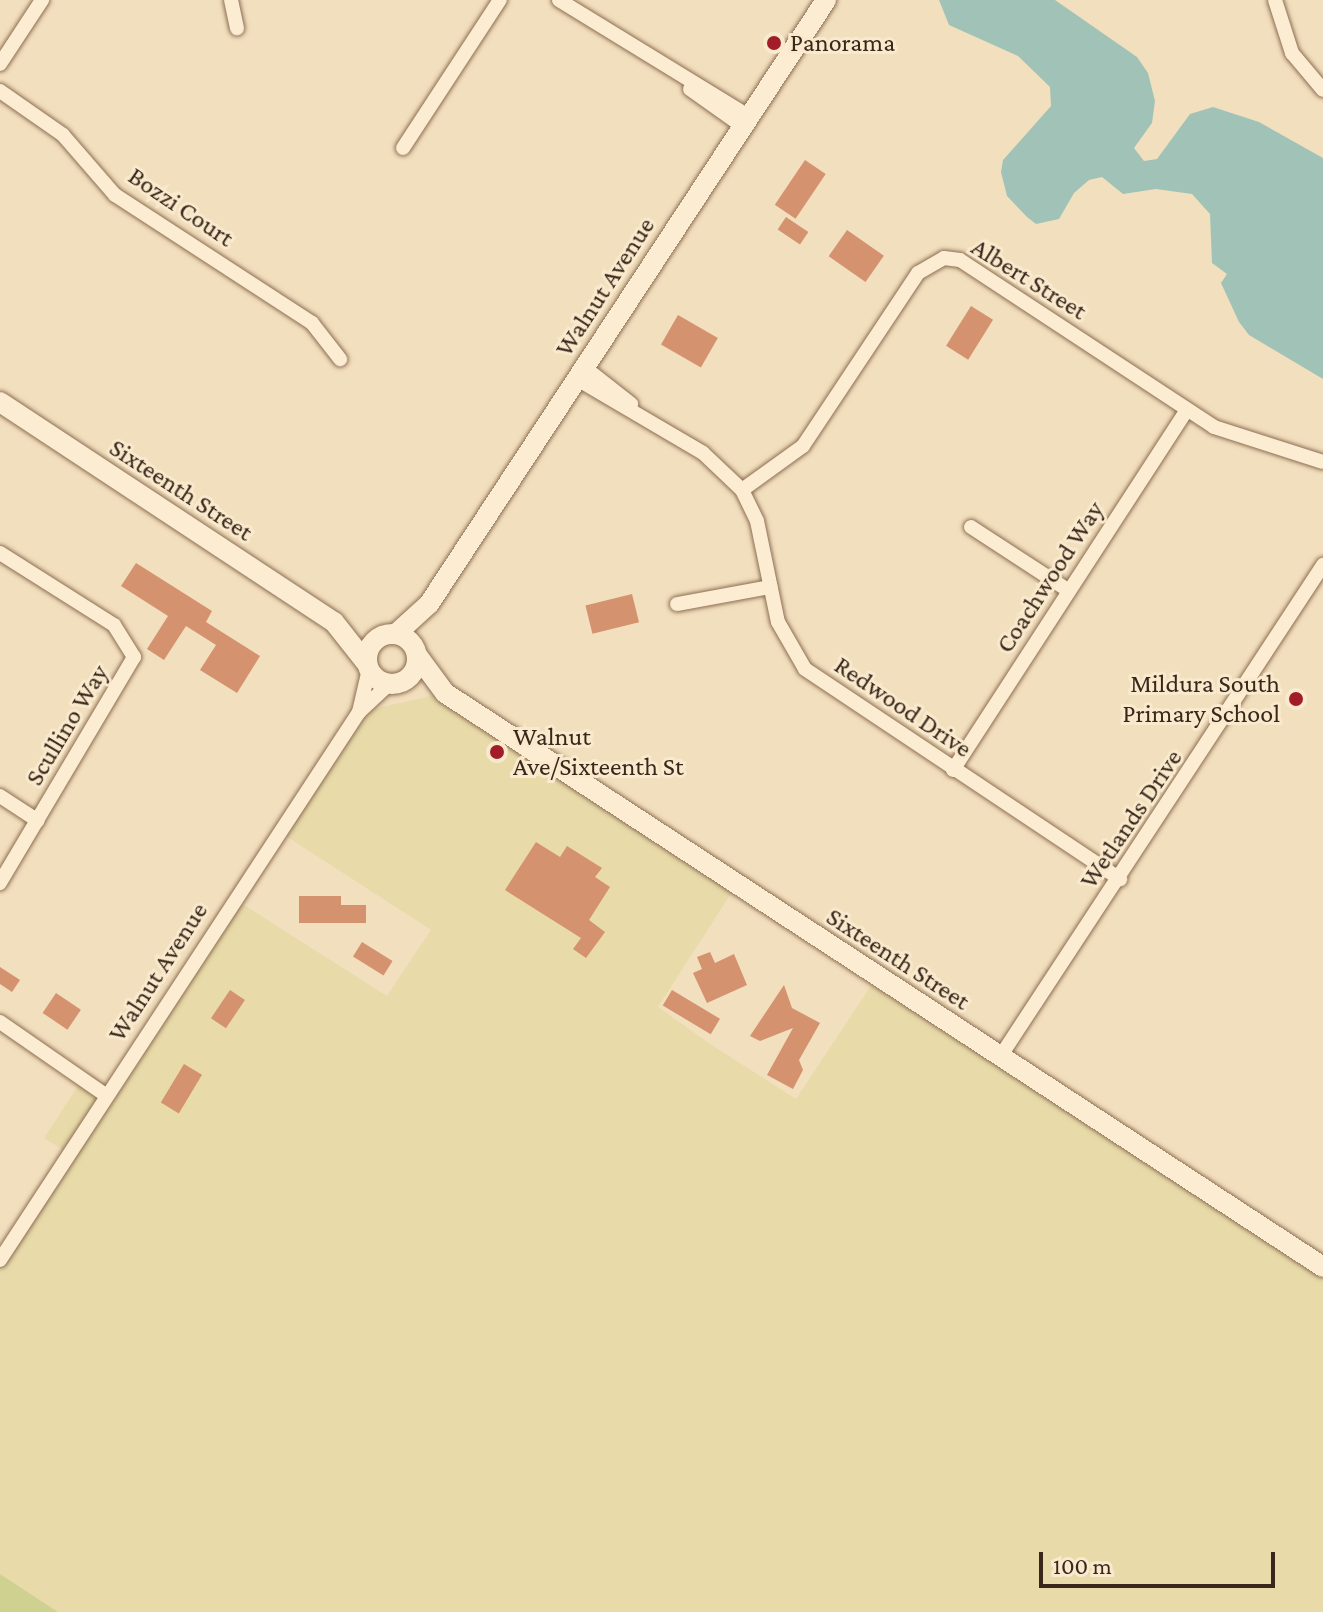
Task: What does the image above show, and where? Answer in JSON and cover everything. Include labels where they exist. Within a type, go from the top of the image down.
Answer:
[{"type":"street","points":[[0,64],[42,0]]},
{"type":"street","points":[[231,0],[237,28]]},
{"type":"street","points":[[403,148],[500,0]]},
{"type":"street","points":[[559,0],[745,121]]},
{"type":"street","name":"Walnut Avenue","points":[[416,653],[429,604],[826,0]]},
{"type":"street","points":[[1274,0],[1292,53],[1323,90]]},
{"type":"street","name":"Bozzi Court","points":[[0,91],[63,135],[115,195],[312,323],[340,359]]},
{"type":"street","name":"Albert Street","points":[[742,490],[803,446],[918,273],[944,258],[960,260],[1187,410],[1231,434],[1323,462]]},
{"type":"street","name":"Redwood Drive","points":[[580,373],[720,465],[742,490],[757,521],[784,637],[805,669],[1120,879]]},
{"type":"street","name":"Sixteenth Street","points":[[0,402],[334,622],[388,636]]},
{"type":"street","name":"Coachwood Way","points":[[953,770],[1187,410]]},
{"type":"street","points":[[971,527],[1069,591]]},
{"type":"street","name":"Scullino Way","points":[[0,553],[114,625],[134,657],[0,883]]},
{"type":"street","name":"Wetlands Drive","points":[[1000,1057],[1120,879],[1323,565]]},
{"type":"street","points":[[677,604],[770,587]]},
{"type":"street","name":"Walnut Avenue","points":[[388,636],[429,604]]},
{"type":"street","name":"Sixteenth Street","points":[[334,622],[368,667]]},
{"type":"street","points":[[388,636],[416,653],[415,671],[396,683],[368,667],[369,649],[388,636]]},
{"type":"street","name":"Sixteenth Street","points":[[416,653],[445,693],[1323,1267]]},
{"type":"street","name":"Walnut Avenue","points":[[359,712],[368,667]]},
{"type":"street","name":"Walnut Avenue","points":[[0,1260],[359,712],[396,683]]},
{"type":"street","name":"Sixteenth Street","points":[[396,683],[445,693]]},
{"type":"street","points":[[0,796],[38,821]]},
{"type":"street","points":[[0,1022],[107,1096]]},
{"type":"shaded area","points":[[445,693],[737,884],[658,1007],[713,1046],[796,1099],[877,977],[1323,1267],[1323,1612],[58,1612],[0,1574],[0,1260],[69,1153],[44,1138],[87,1072],[112,1088],[236,900],[387,996],[431,930],[280,832],[359,712]]},
{"type":"green space","points":[[0,1574],[58,1612],[0,1612]]},
{"type":"water","points":[[939,0],[1055,0],[1137,57],[1148,73],[1155,101],[1152,123],[1134,148],[1144,161],[1157,159],[1190,114],[1213,107],[1259,122],[1323,158],[1323,379],[1249,335],[1239,322],[1221,283],[1227,274],[1212,263],[1210,214],[1192,194],[1156,189],[1123,194],[1102,177],[1089,180],[1074,193],[1059,219],[1036,224],[1027,217],[1007,196],[1001,172],[1003,160],[1051,106],[1050,87],[1018,56],[949,25]]},
{"type":"building","points":[[805,160],[826,174],[796,219],[775,205]]},
{"type":"building","points":[[786,217],[808,232],[800,245],[778,229]]},
{"type":"building","points":[[847,230],[884,256],[866,282],[829,256]]},
{"type":"building","points":[[971,306],[993,320],[968,360],[946,346]]},
{"type":"building","points":[[678,315],[718,338],[701,367],[661,344]]},
{"type":"building","points":[[136,563],[212,611],[206,622],[260,656],[237,693],[200,670],[216,645],[186,626],[164,660],[147,649],[168,616],[121,586]]},
{"type":"building","points":[[632,594],[639,622],[592,634],[585,606]]},
{"type":"building","points":[[536,842],[560,857],[567,846],[602,868],[595,877],[610,887],[589,920],[605,932],[586,958],[573,949],[581,938],[505,890]]},
{"type":"building","points":[[299,896],[341,896],[341,905],[366,905],[366,923],[299,923]]},
{"type":"building","points":[[362,942],[393,961],[384,975],[353,956]]},
{"type":"building","points":[[710,952],[715,963],[734,954],[747,985],[707,1003],[693,973],[702,969],[697,957]]},
{"type":"building","points":[[0,967],[20,980],[12,992],[0,984]]},
{"type":"building","points":[[784,985],[792,1008],[820,1023],[799,1060],[803,1070],[793,1089],[767,1075],[793,1028],[760,1041],[750,1036]]},
{"type":"building","points":[[230,990],[245,1000],[226,1028],[211,1018]]},
{"type":"building","points":[[672,990],[720,1019],[711,1034],[663,1005]]},
{"type":"building","points":[[56,993],[81,1010],[67,1030],[43,1013]]},
{"type":"building","points":[[184,1064],[202,1075],[179,1113],[161,1103]]},
{"type":"place","name":"Panorama","points":[[774,43]]},
{"type":"place","name":"Mildura South Primary School","points":[[1296,699]]},
{"type":"place","name":"Walnut Ave/Sixteenth St","points":[[497,752]]}]
